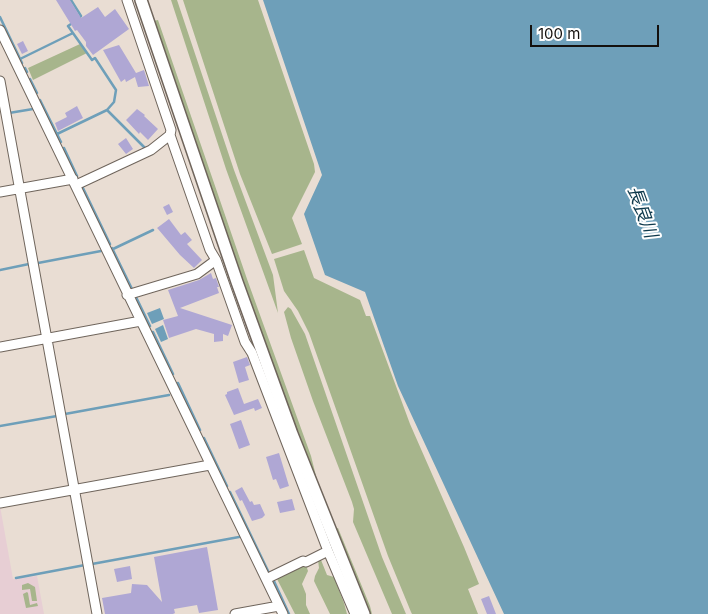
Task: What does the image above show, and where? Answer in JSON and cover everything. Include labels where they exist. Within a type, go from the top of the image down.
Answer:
[{"type":"street","points":[[127,0],[210,250],[216,260],[245,342],[252,353],[328,552],[355,614]]},
{"type":"street","points":[[141,0],[237,282],[289,425],[364,614]]},
{"type":"street","points":[[1,33],[281,610],[235,614]]},
{"type":"street","points":[[0,81],[97,614]]},
{"type":"street","points":[[0,192],[74,182],[151,150],[170,134]]},
{"type":"street","points":[[128,295],[197,274],[216,260]]},
{"type":"street","points":[[0,347],[141,321]]},
{"type":"street","points":[[0,503],[210,465]]},
{"type":"street","points":[[266,579],[303,561],[306,562],[328,552]]},
{"type":"shaded area","points":[[0,506],[13,579],[37,576],[44,614],[0,614]]},
{"type":"green space","points":[[171,0],[177,0],[234,170],[273,275],[278,313],[226,169]]},
{"type":"green space","points":[[183,0],[258,0],[314,164],[315,172],[292,218],[302,244],[272,254],[240,174]]},
{"type":"green space","points":[[158,20],[247,279],[311,456],[321,496],[305,457],[242,280],[153,21]]},
{"type":"green space","points":[[80,44],[87,53],[33,80],[28,68]]},
{"type":"green space","points":[[304,250],[314,278],[360,300],[366,316],[370,316],[410,424],[479,584],[468,589],[478,614],[412,614],[411,612],[388,556],[309,333],[298,311],[284,291],[274,259]]},
{"type":"green space","points":[[288,307],[305,334],[382,557],[406,614],[392,614],[353,522],[354,509],[352,502],[291,338],[284,312]]},
{"type":"green space","points":[[338,528],[372,614],[369,614],[334,529]]},
{"type":"green space","points":[[318,560],[321,560],[327,575],[334,577],[347,614],[330,614],[314,581],[319,568]]},
{"type":"green space","points":[[302,564],[303,566],[306,565],[308,571],[302,584],[306,594],[306,605],[310,614],[295,614],[276,577]]},
{"type":"green space","points":[[28,583],[35,587],[37,601],[32,601],[30,589],[22,590],[22,585]]},
{"type":"green space","points":[[27,592],[30,605],[37,603],[38,606],[26,608],[23,594]]},
{"type":"water","name":"長良川","points":[[263,0],[708,0],[708,614],[504,614],[398,386],[365,292],[325,275],[304,214],[322,175]]},
{"type":"water","points":[[160,308],[164,319],[152,324],[147,313]]},
{"type":"water","points":[[163,325],[168,339],[161,342],[155,329]]},
{"type":"building","points":[[56,0],[70,0],[81,18],[98,7],[105,17],[115,9],[129,29],[93,55],[77,30],[75,31]]},
{"type":"building","points":[[23,41],[28,51],[22,54],[17,44]]},
{"type":"building","points":[[119,45],[136,73],[144,70],[149,86],[138,87],[135,77],[126,82],[125,79],[121,82],[103,50]]},
{"type":"building","points":[[77,106],[83,118],[58,131],[55,123],[67,117],[65,113]]},
{"type":"building","points":[[137,109],[158,129],[148,140],[140,132],[139,134],[126,120]]},
{"type":"building","points":[[126,138],[133,149],[126,154],[118,144]]},
{"type":"building","points":[[169,204],[173,212],[167,215],[163,207]]},
{"type":"building","points":[[169,219],[181,235],[185,232],[192,240],[187,244],[202,260],[194,268],[157,228]]},
{"type":"building","points":[[211,273],[213,279],[216,278],[219,293],[180,308],[232,325],[228,336],[223,334],[223,341],[214,342],[214,334],[196,329],[169,338],[163,320],[178,316],[168,290],[199,280]]},
{"type":"building","points":[[247,357],[250,365],[245,367],[249,380],[239,383],[233,362]]},
{"type":"building","points":[[238,388],[244,404],[258,399],[262,408],[255,411],[254,408],[234,415],[225,395],[227,392]]},
{"type":"building","points":[[241,420],[250,445],[239,449],[230,424]]},
{"type":"building","points":[[279,453],[289,486],[280,489],[276,479],[273,480],[266,457]]},
{"type":"building","points":[[242,487],[250,502],[252,501],[254,505],[260,504],[265,515],[262,518],[252,521],[242,500],[240,501],[235,491]]},
{"type":"building","points":[[292,499],[295,510],[280,513],[277,502]]},
{"type":"building","points":[[207,547],[218,610],[199,613],[197,605],[174,609],[175,613],[173,614],[105,614],[102,598],[131,593],[132,584],[147,585],[162,602],[154,557]]},
{"type":"building","points":[[130,566],[132,579],[117,582],[114,569]]},
{"type":"building","points":[[489,596],[496,614],[487,614],[481,599]]},
{"type":"waterway","points":[[71,0],[81,16],[78,19]]},
{"type":"waterway","points":[[0,17],[22,63]]},
{"type":"waterway","points":[[74,22],[68,26],[92,60],[95,58],[116,90],[114,102],[107,110]]},
{"type":"waterway","points":[[20,59],[73,33]]},
{"type":"waterway","points":[[25,68],[27,72]]},
{"type":"waterway","points":[[30,79],[37,93]]},
{"type":"waterway","points":[[40,100],[61,142]]},
{"type":"waterway","points":[[9,113],[33,109]]},
{"type":"waterway","points":[[57,134],[107,110],[146,149]]},
{"type":"waterway","points":[[64,148],[77,176]]},
{"type":"waterway","points":[[82,186],[110,244]]},
{"type":"waterway","points":[[113,249],[153,230]]},
{"type":"waterway","points":[[112,248],[132,289]]},
{"type":"waterway","points":[[38,263],[101,251]]},
{"type":"waterway","points":[[0,270],[29,264]]},
{"type":"waterway","points":[[136,297],[150,326]]},
{"type":"waterway","points":[[153,332],[173,374]]},
{"type":"waterway","points":[[178,383],[200,430]]},
{"type":"waterway","points":[[65,414],[169,395]]},
{"type":"waterway","points":[[0,426],[57,416]]},
{"type":"waterway","points":[[204,438],[227,486]]},
{"type":"waterway","points":[[230,492],[269,573]]},
{"type":"waterway","points":[[92,564],[239,537]]},
{"type":"waterway","points":[[16,578],[85,565]]},
{"type":"waterway","points":[[273,579],[289,614]]}]
